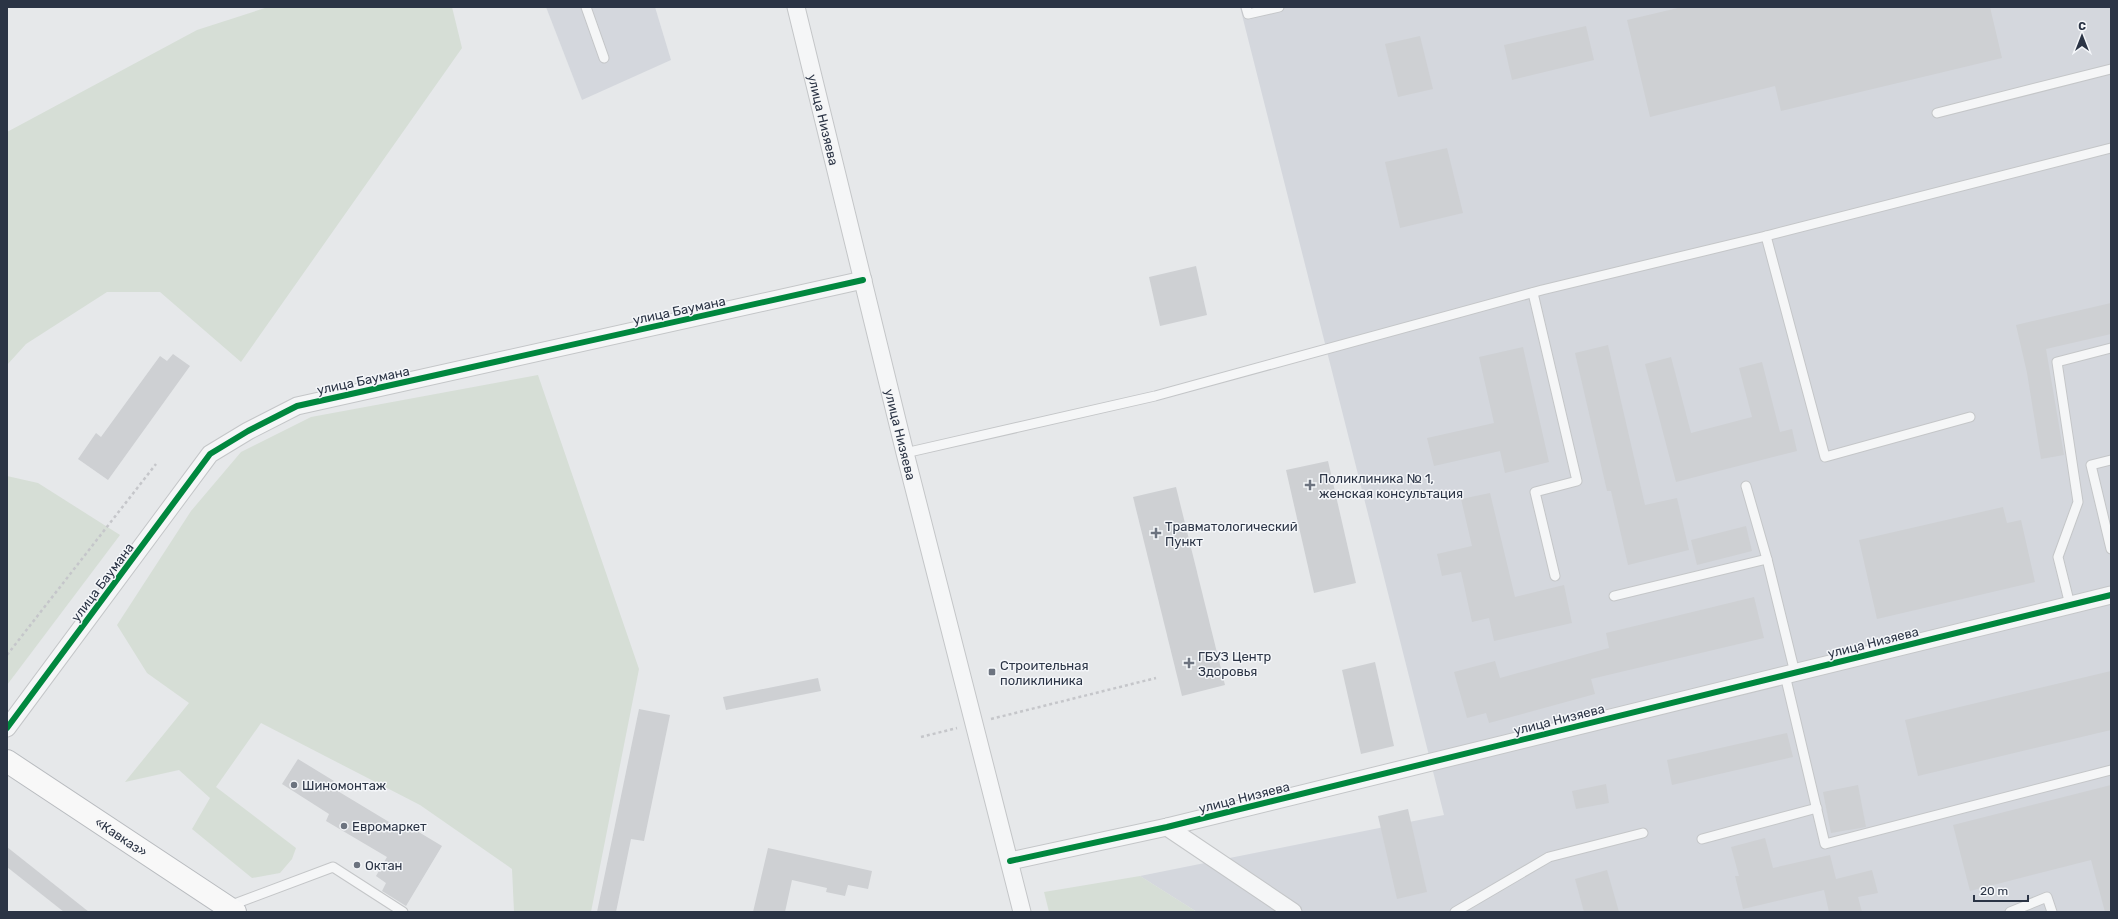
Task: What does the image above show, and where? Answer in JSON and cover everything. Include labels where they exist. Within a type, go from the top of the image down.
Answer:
[{"type":"highway","name":"«Кавказ»","points":[[7,761],[231,909]]},
{"type":"street","name":"улица Низяева","points":[[796,7],[905,453],[1022,912]]},
{"type":"street","name":"улица Баумана","points":[[7,728],[210,454],[248,431],[297,406],[863,280]]},
{"type":"street","name":"улица Низяева","points":[[1010,861],[1168,827],[2111,595]]},
{"type":"street","points":[[1168,827],[1293,912]]},
{"type":"lane","points":[[586,7],[604,58]]},
{"type":"lane","points":[[1246,7],[1248,14],[1279,7]]},
{"type":"lane","points":[[1937,113],[2111,69]]},
{"type":"lane","points":[[905,453],[1155,396],[1533,293],[1766,236],[2111,148]]},
{"type":"lane","points":[[1766,236],[1825,457],[1970,417]]},
{"type":"lane","points":[[1533,293],[1577,481],[1535,492],[1555,576]]},
{"type":"lane","points":[[2070,605],[2058,557],[2078,502],[2057,362],[2111,348]]},
{"type":"lane","points":[[2111,460],[2091,465],[2111,549]]},
{"type":"lane","points":[[1746,486],[1767,558],[1825,844],[2111,770]]},
{"type":"lane","points":[[1614,596],[1767,558]]},
{"type":"lane","points":[[1702,839],[1817,808]]},
{"type":"lane","points":[[1455,912],[1549,857],[1643,833]]},
{"type":"lane","points":[[231,909],[332,866],[403,912]]},
{"type":"lane","points":[[2010,912],[2047,897],[2052,912]]},
{"type":"path","points":[[7,655],[156,464]]},
{"type":"path","points":[[921,737],[1156,678]]},
{"type":"shaded area","points":[[268,7],[452,7],[462,48],[241,362],[160,292],[107,292],[26,344],[7,365],[7,132],[197,30]]},
{"type":"shaded area","points":[[546,7],[655,7],[671,60],[582,100]]},
{"type":"shaded area","points":[[1240,7],[2111,7],[2111,912],[1197,912],[1140,876],[1444,815]]},
{"type":"shaded area","points":[[538,375],[639,669],[591,912],[514,912],[512,869],[420,805],[261,723],[216,787],[296,848],[292,859],[280,873],[252,878],[192,829],[210,798],[179,770],[125,782],[189,703],[147,673],[117,625],[191,511],[241,452],[311,417]]},
{"type":"shaded area","points":[[7,476],[38,483],[120,535],[7,685]]},
{"type":"shaded area","points":[[1140,876],[1197,912],[1049,912],[1044,892]]},
{"type":"building","points":[[1682,7],[1990,7],[2002,58],[1781,111],[1775,86],[1650,117],[1627,20]]},
{"type":"building","points":[[1586,26],[1594,60],[1512,80],[1504,45]]},
{"type":"building","points":[[1420,36],[1433,89],[1398,97],[1385,44]]},
{"type":"building","points":[[1447,148],[1463,213],[1400,228],[1385,162]]},
{"type":"building","points":[[1196,266],[1207,315],[1160,326],[1149,277]]},
{"type":"building","points":[[2111,303],[2111,334],[2046,349],[2064,455],[2041,459],[2027,373],[2016,325]]},
{"type":"building","points":[[1608,345],[1645,505],[1677,498],[1689,550],[1628,565],[1611,491],[1607,491],[1575,353]]},
{"type":"building","points":[[1523,347],[1549,462],[1505,473],[1500,451],[1434,466],[1427,438],[1494,423],[1479,357]]},
{"type":"building","points":[[173,354],[190,366],[108,480],[78,459],[96,433],[101,437],[160,356],[167,361]]},
{"type":"building","points":[[1671,357],[1691,433],[1752,417],[1739,368],[1762,362],[1780,432],[1792,429],[1797,451],[1676,482],[1645,364]]},
{"type":"building","points":[[1328,461],[1356,583],[1314,593],[1286,470]]},
{"type":"building","points":[[1176,487],[1225,685],[1182,696],[1133,497]]},
{"type":"building","points":[[1490,493],[1515,597],[1564,585],[1572,623],[1494,641],[1489,618],[1472,622],[1461,572],[1442,576],[1437,554],[1472,546],[1461,499]]},
{"type":"building","points":[[2003,507],[2007,523],[2021,520],[2035,582],[1877,619],[1859,540]]},
{"type":"building","points":[[1746,526],[1752,551],[1697,565],[1691,540]]},
{"type":"building","points":[[1754,597],[1764,638],[1591,679],[1595,694],[1489,723],[1486,713],[1467,718],[1454,672],[1495,661],[1500,678],[1609,648],[1606,633]]},
{"type":"building","points":[[1375,662],[1394,746],[1361,754],[1342,670]]},
{"type":"building","points":[[2111,671],[2111,730],[1918,776],[1905,720]]},
{"type":"building","points":[[818,678],[821,691],[726,710],[723,697]]},
{"type":"building","points":[[639,709],[670,715],[644,841],[631,839],[616,912],[597,912]]},
{"type":"building","points":[[1787,733],[1793,757],[1672,785],[1667,760]]},
{"type":"building","points":[[298,759],[334,781],[331,787],[404,831],[407,825],[442,846],[406,906],[382,891],[386,883],[376,876],[387,857],[326,821],[329,814],[282,784]]},
{"type":"building","points":[[1606,784],[1609,803],[1576,809],[1572,791]]},
{"type":"building","points":[[1858,785],[1866,827],[1831,833],[1823,792]]},
{"type":"building","points":[[2111,785],[2111,912],[2105,912],[2091,860],[1970,891],[1953,825]]},
{"type":"building","points":[[1408,809],[1427,892],[1397,899],[1378,816]]},
{"type":"building","points":[[1765,838],[1773,868],[1830,855],[1836,879],[1872,870],[1878,893],[1858,897],[1862,912],[1829,912],[1824,890],[1743,909],[1735,876],[1739,876],[1731,847]]},
{"type":"building","points":[[7,847],[89,912],[64,912],[7,867]]},
{"type":"building","points":[[768,848],[872,871],[868,889],[848,885],[845,896],[826,892],[827,888],[792,880],[785,912],[753,912]]},
{"type":"building","points":[[1607,870],[1619,912],[1584,912],[1575,879]]},
{"type":"cycle path","points":[[7,728],[210,454],[248,431],[297,406],[863,280]]},
{"type":"cycle path","points":[[1010,861],[1167,827],[2111,595]]},
{"type":"place","name":"Поликлиника № 1, женская консультация","points":[[1310,485]]},
{"type":"place","name":"Травматологический Пункт","points":[[1156,533]]},
{"type":"place","name":"ГБУЗ Центр Здоровья","points":[[1189,663]]},
{"type":"place","name":"Строительная поликлиника","points":[[992,672]]},
{"type":"place","name":"Шиномонтаж","points":[[294,785]]},
{"type":"place","name":"Евромаркет","points":[[344,826]]},
{"type":"place","name":"Октан","points":[[357,865]]}]
